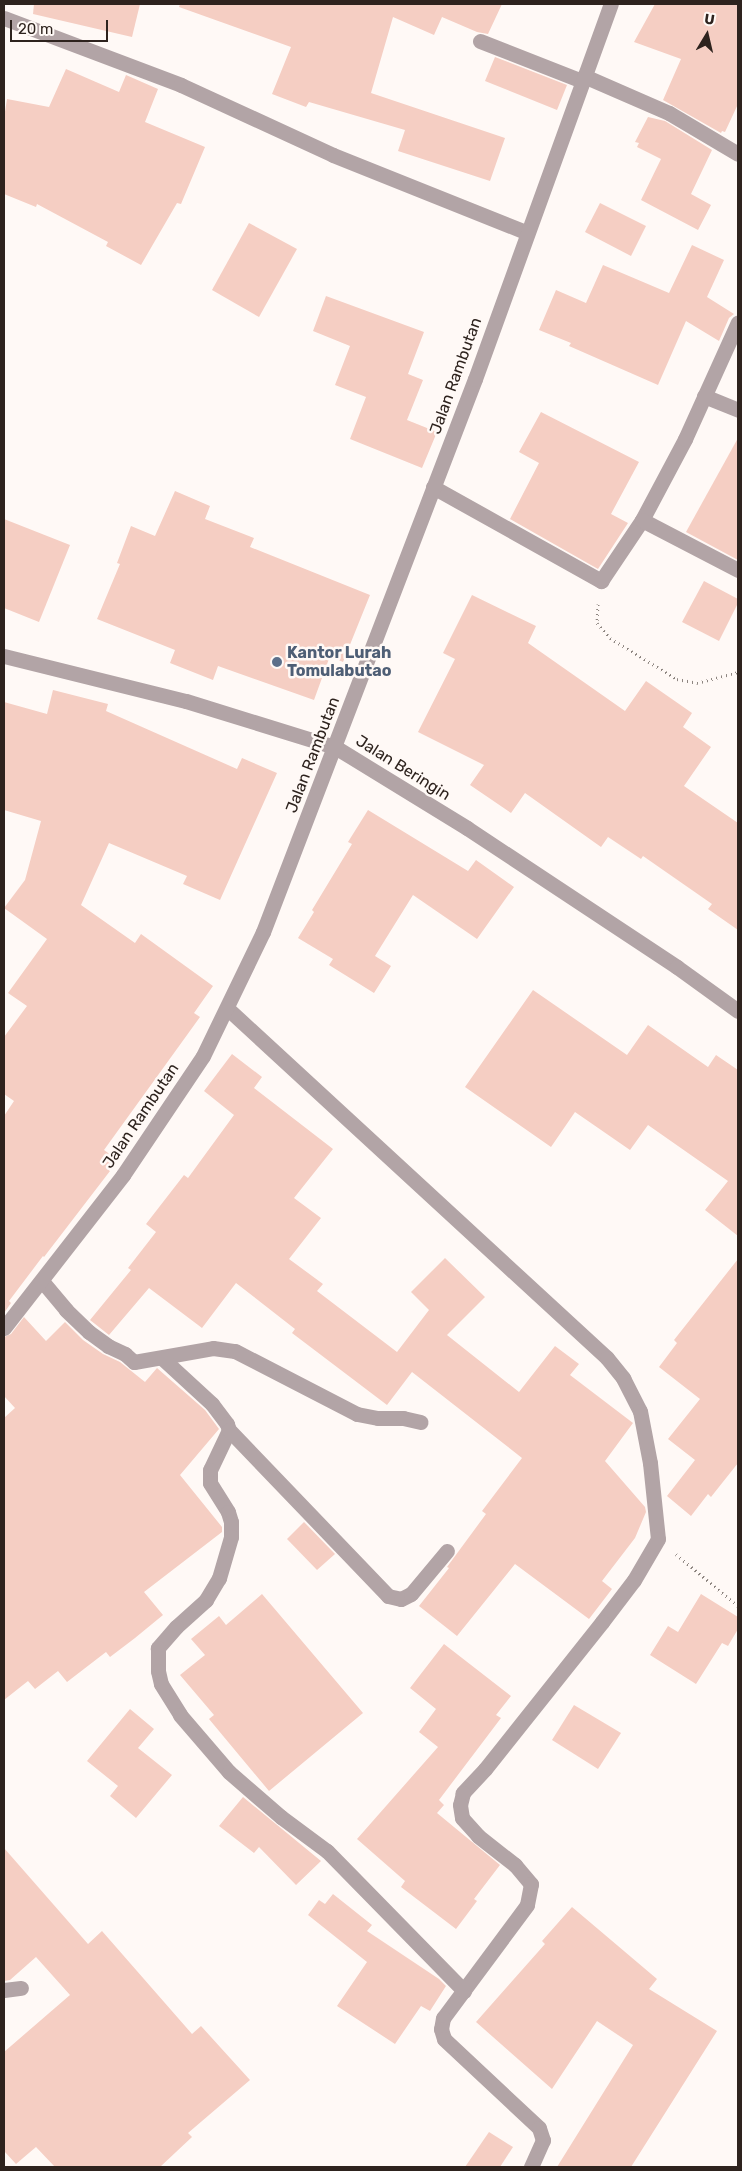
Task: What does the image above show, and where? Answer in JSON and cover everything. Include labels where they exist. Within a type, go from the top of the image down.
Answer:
[{"type":"street","name":"Jalan Rambutan","points":[[4,1328],[123,1175],[203,1056],[264,932],[475,379],[526,232],[611,4]]},
{"type":"street","points":[[4,18],[181,85],[334,154],[526,232]]},
{"type":"street","points":[[480,41],[669,113],[738,154]]},
{"type":"street","points":[[433,487],[601,581],[642,520],[685,439],[738,322]]},
{"type":"street","points":[[704,396],[738,410]]},
{"type":"street","points":[[642,520],[738,570]]},
{"type":"street","name":"Jalan Beringin","points":[[4,656],[186,701],[335,747],[467,828],[677,967],[738,1011]]},
{"type":"street","points":[[228,1008],[608,1358],[623,1378],[640,1411],[650,1463],[658,1539],[634,1580],[485,1769],[463,1793],[460,1805],[462,1818],[478,1836],[515,1865],[531,1884],[527,1905],[443,2018],[441,2029],[444,2038],[539,2128],[543,2140],[531,2167]]},
{"type":"street","points":[[42,1281],[66,1310],[108,1346],[125,1354],[134,1362],[213,1348],[235,1350],[357,1414],[378,1418],[403,1418],[420,1422]]},
{"type":"street","points":[[162,1358],[212,1404],[223,1417],[229,1430],[388,1596],[401,1599],[411,1594],[447,1551]]},
{"type":"street","points":[[229,1430],[210,1470],[210,1483],[228,1512],[231,1522],[231,1537],[219,1578],[206,1600],[176,1626],[158,1648],[158,1671],[161,1684],[180,1715],[229,1772],[281,1817],[327,1851],[464,1991]]},
{"type":"street","points":[[4,1990],[21,1988]]},
{"type":"path","points":[[601,581],[597,624],[610,638],[677,679],[697,683],[738,672]]},
{"type":"path","points":[[658,1539],[738,1606]]},
{"type":"building","points":[[34,4],[140,4],[132,37],[33,14]]},
{"type":"building","points":[[180,4],[502,4],[488,34],[477,32],[442,17],[434,35],[393,17],[371,93],[505,138],[490,181],[398,151],[405,130],[309,102],[306,107],[272,94],[291,47],[179,7]]},
{"type":"building","points":[[655,4],[738,4],[738,104],[725,132],[722,131],[721,133],[663,100],[681,59],[634,42]]},
{"type":"building","points":[[495,57],[567,85],[557,110],[485,81]]},
{"type":"building","points":[[66,69],[119,92],[126,75],[158,89],[145,122],[205,147],[181,204],[177,203],[141,265],[106,246],[108,242],[37,204],[36,207],[4,194],[4,118],[7,99],[49,107]]},
{"type":"building","points":[[648,117],[665,121],[712,150],[691,194],[711,205],[698,230],[641,200],[661,159],[637,147],[639,143],[635,142]]},
{"type":"building","points":[[600,203],[646,226],[631,256],[585,232]]},
{"type":"building","points":[[249,223],[297,249],[259,317],[212,290]]},
{"type":"building","points":[[692,245],[724,260],[707,297],[734,314],[729,318],[719,341],[686,321],[658,385],[569,346],[571,343],[539,330],[556,290],[586,303],[603,265],[669,293]]},
{"type":"building","points":[[326,296],[424,332],[408,374],[423,380],[407,420],[437,432],[422,468],[350,439],[366,397],[335,385],[350,346],[313,331]]},
{"type":"building","points":[[541,412],[639,462],[611,514],[628,523],[598,569],[510,519],[539,463],[519,452]]},
{"type":"building","points":[[738,438],[738,560],[686,532]]},
{"type":"building","points":[[175,491],[210,506],[205,519],[254,538],[250,547],[370,595],[343,662],[330,656],[314,700],[218,666],[213,680],[170,663],[175,650],[97,619],[120,564],[117,563],[131,526],[155,536]]},
{"type":"building","points":[[4,519],[70,545],[39,622],[4,608]]},
{"type":"building","points":[[704,581],[738,599],[738,603],[719,641],[682,622]]},
{"type":"building","points":[[472,595],[536,626],[528,643],[625,711],[646,681],[692,713],[683,727],[711,747],[684,786],[738,823],[738,930],[708,909],[712,904],[643,856],[641,859],[608,837],[601,847],[525,793],[511,813],[470,785],[484,765],[418,732],[455,659],[443,653]]},
{"type":"building","points":[[53,690],[108,704],[106,711],[237,769],[242,758],[277,773],[220,900],[183,884],[187,876],[109,843],[81,905],[135,943],[141,934],[213,986],[194,1013],[200,1017],[104,1150],[115,1158],[107,1169],[110,1171],[9,1301],[11,1303],[4,1313],[4,1116],[14,1101],[4,1094],[4,1037],[27,1006],[8,993],[47,939],[4,908],[25,880],[41,821],[4,810],[4,702],[47,714]]},
{"type":"building","points":[[368,810],[468,871],[476,860],[514,887],[477,939],[413,895],[375,956],[391,966],[374,993],[329,965],[333,959],[298,938],[314,912],[312,910],[352,844],[348,842]]},
{"type":"building","points":[[533,990],[627,1055],[648,1025],[708,1067],[716,1055],[738,1070],[738,1236],[705,1210],[728,1181],[648,1125],[630,1150],[575,1112],[551,1147],[465,1087]]},
{"type":"building","points":[[232,1054],[262,1077],[254,1088],[333,1149],[294,1198],[321,1218],[289,1259],[323,1284],[317,1291],[397,1352],[429,1310],[411,1292],[445,1258],[485,1297],[447,1335],[519,1392],[555,1346],[579,1364],[570,1375],[633,1423],[605,1461],[645,1507],[646,1512],[635,1538],[602,1581],[612,1589],[589,1619],[515,1564],[457,1636],[419,1606],[449,1568],[447,1567],[486,1514],[482,1511],[522,1458],[412,1372],[387,1405],[292,1333],[295,1329],[236,1283],[202,1328],[149,1288],[109,1335],[90,1320],[131,1270],[128,1268],[156,1232],[146,1224],[184,1175],[188,1178],[234,1115],[204,1091]]},
{"type":"building","points":[[738,1259],[738,1463],[711,1497],[708,1494],[691,1516],[667,1496],[695,1460],[668,1439],[700,1399],[659,1367],[677,1343],[674,1340]]},
{"type":"building","points":[[24,1317],[46,1341],[65,1322],[83,1340],[103,1354],[120,1362],[145,1382],[157,1368],[205,1410],[219,1429],[180,1475],[222,1527],[222,1532],[144,1592],[163,1615],[135,1638],[110,1657],[106,1652],[67,1682],[58,1671],[35,1689],[28,1681],[4,1700],[4,1418],[15,1408],[4,1396],[4,1337],[11,1334]]},
{"type":"building","points":[[304,1522],[335,1554],[317,1570],[287,1539]]},
{"type":"building","points":[[262,1594],[363,1713],[269,1791],[209,1719],[214,1715],[180,1675],[205,1655],[191,1639],[219,1616],[226,1625]]},
{"type":"building","points":[[701,1594],[738,1617],[738,1629],[728,1646],[722,1643],[696,1684],[650,1655],[668,1626],[678,1632]]},
{"type":"building","points":[[444,1644],[511,1696],[496,1715],[501,1718],[439,1800],[444,1805],[437,1813],[500,1865],[474,1899],[477,1901],[456,1929],[401,1887],[405,1881],[357,1839],[438,1747],[419,1732],[436,1709],[410,1688]]},
{"type":"building","points":[[574,1705],[621,1733],[598,1769],[552,1740]]},
{"type":"building","points":[[130,1709],[154,1729],[138,1748],[172,1775],[136,1818],[110,1796],[118,1786],[87,1761]]},
{"type":"building","points":[[243,1797],[321,1861],[296,1885],[259,1847],[254,1853],[219,1826]]},
{"type":"building","points":[[4,1848],[88,1944],[102,1931],[192,2034],[201,2026],[250,2080],[188,2133],[192,2137],[160,2167],[55,2167],[36,2147],[16,2164],[4,2151],[4,2052],[70,1995],[36,1957],[10,1980],[4,1981]]},
{"type":"building","points":[[333,1894],[372,1925],[367,1931],[439,1979],[446,1986],[430,2011],[421,2006],[395,2044],[337,2006],[367,1962],[308,1915],[319,1900],[325,1904]]},
{"type":"building","points":[[572,1907],[657,1979],[649,1989],[717,2031],[631,2167],[557,2167],[633,2045],[597,2021],[552,2089],[476,2022],[545,1944],[542,1941]]},
{"type":"building","points":[[489,2132],[513,2147],[500,2167],[465,2167]]},
{"type":"place","name":"Kantor Lurah Tomulabutao","points":[[277,662]]}]
